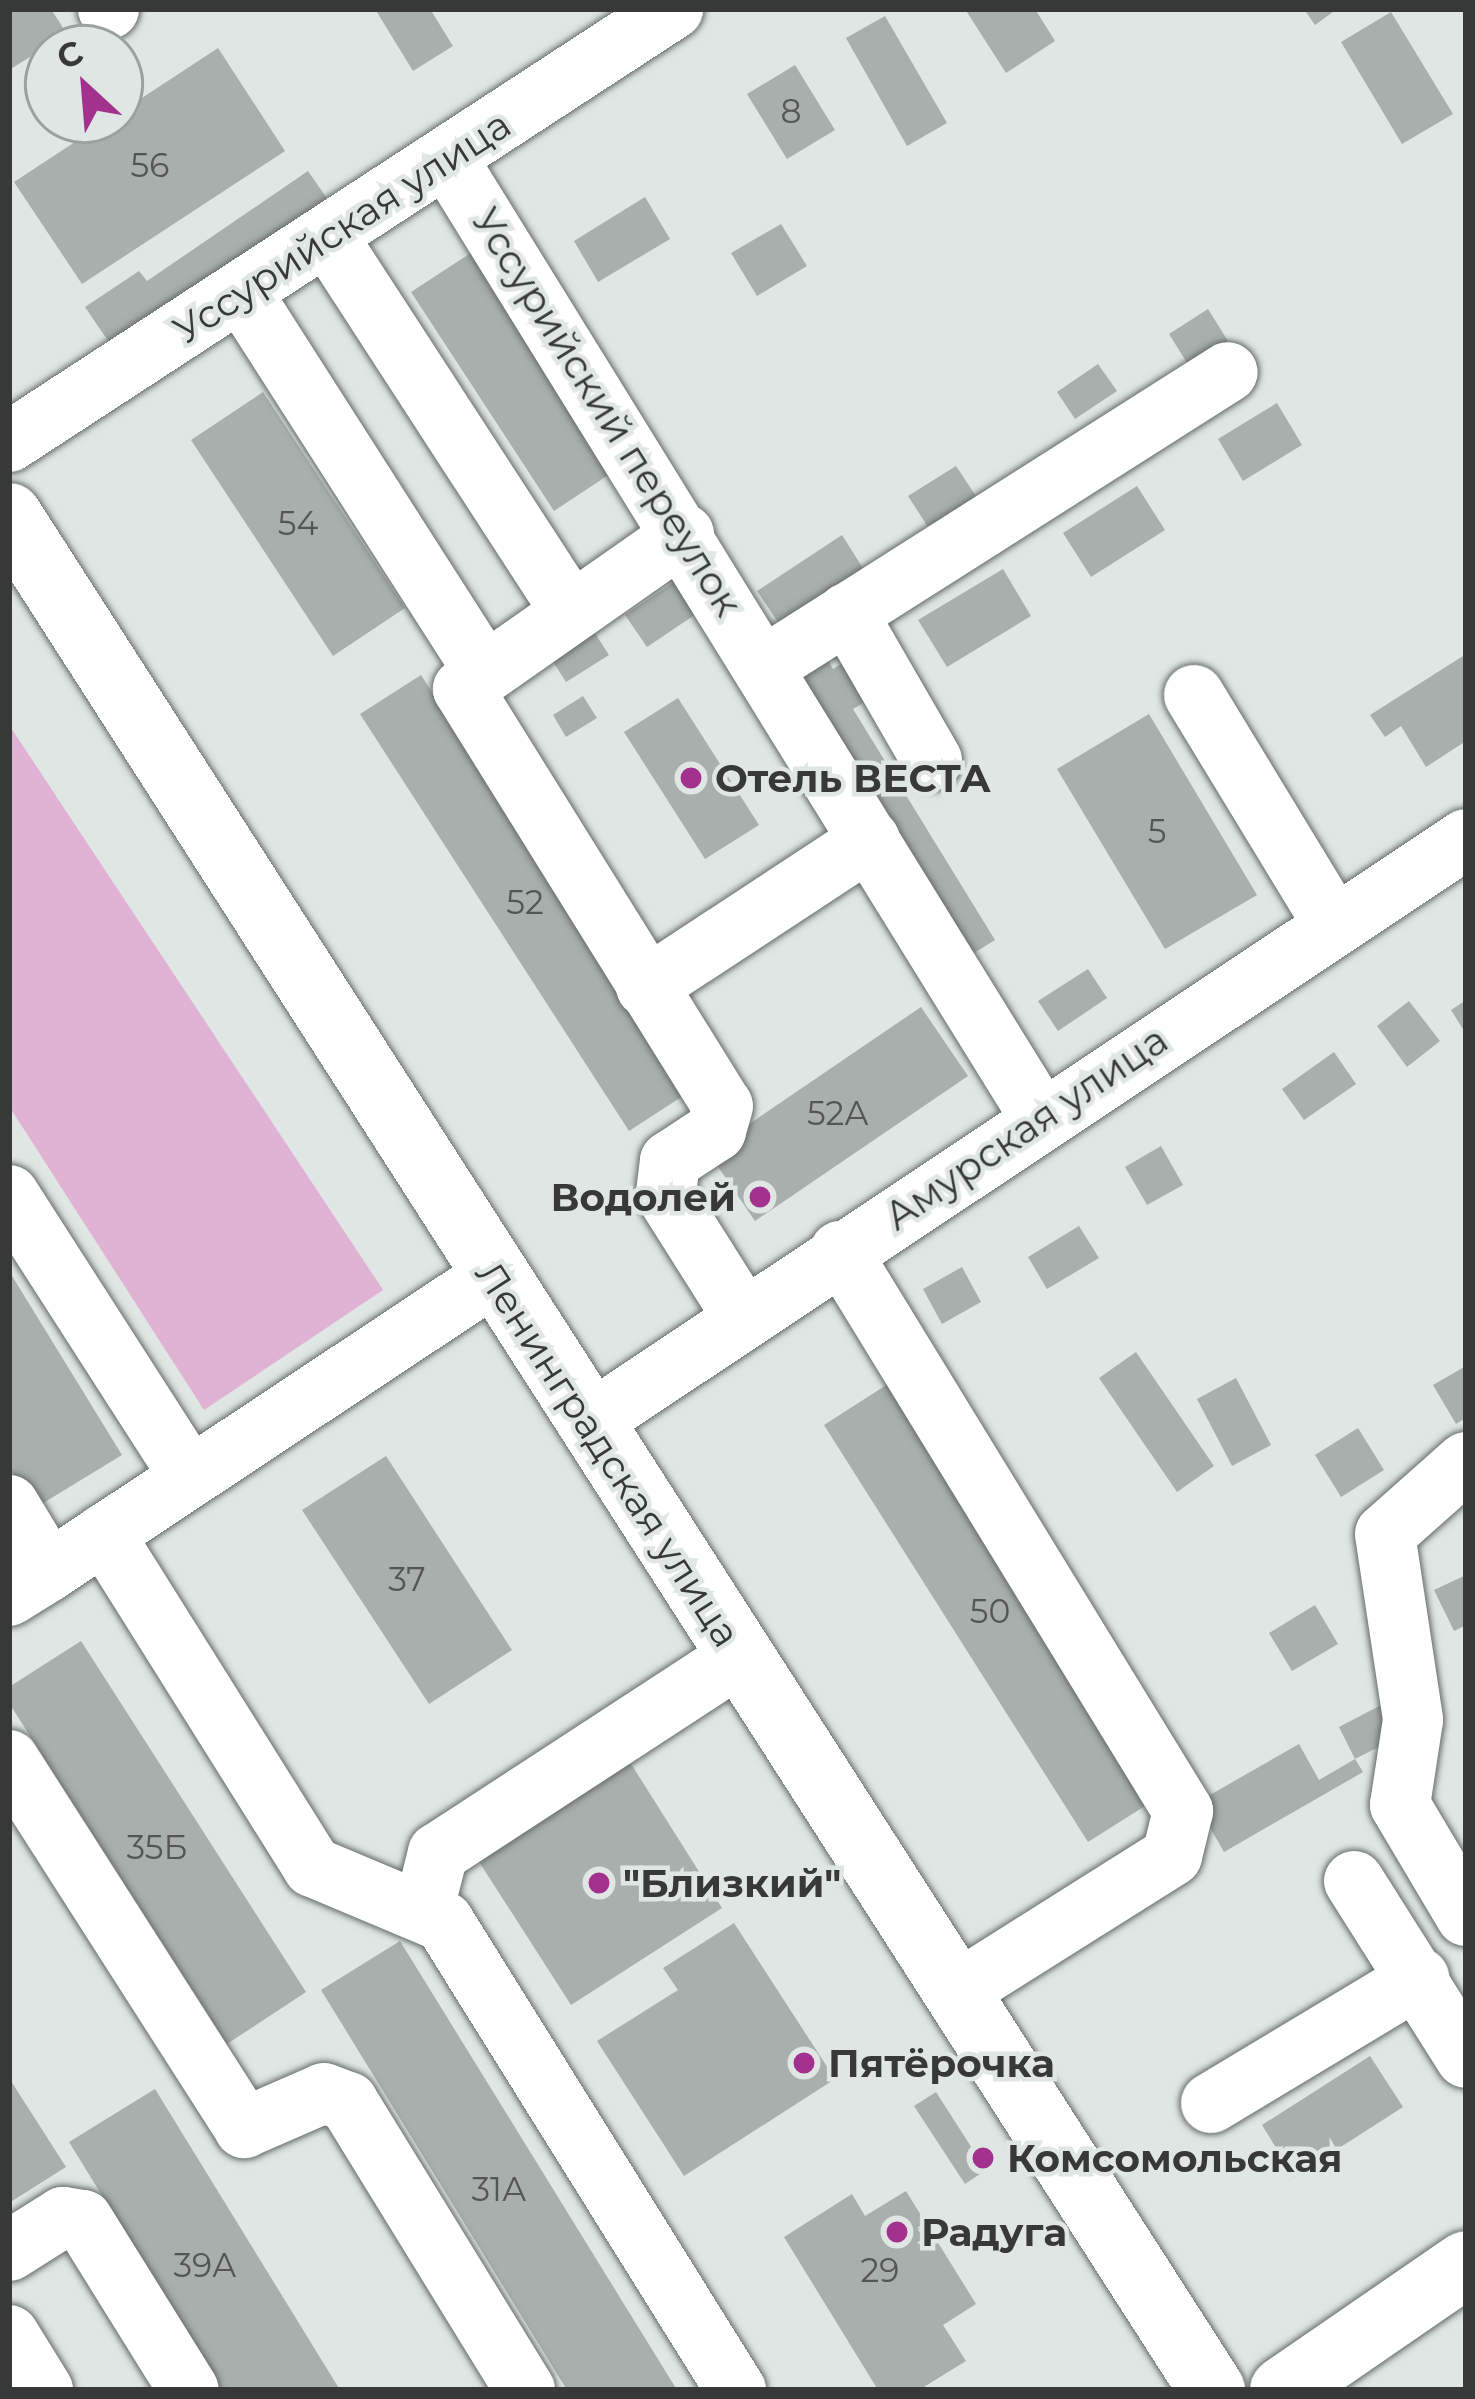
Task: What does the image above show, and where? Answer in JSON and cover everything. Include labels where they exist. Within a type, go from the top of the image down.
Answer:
[{"type":"main road","name":"Ленинградская улица","points":[[9,516],[492,1277],[1212,2390]]},
{"type":"main road","points":[[1283,2390],[1466,2264]]},
{"type":"street","name":"Уссурийская улица","points":[[9,442],[329,239],[673,9]]},
{"type":"street","name":"Уссурийский переулок","points":[[448,160],[684,534],[1040,1117]]},
{"type":"street","points":[[329,239],[569,609]]},
{"type":"street","points":[[242,293],[482,668]]},
{"type":"street","points":[[765,666],[1228,372]]},
{"type":"street","points":[[684,534],[468,678],[465,706],[723,1106],[716,1131],[670,1161],[666,1195],[743,1317]]},
{"type":"street","points":[[847,613],[932,760]]},
{"type":"street","points":[[1194,695],[1334,925]]},
{"type":"street","name":"Амурская улица","points":[[590,1422],[1040,1117],[1466,839]]},
{"type":"street","points":[[646,988],[870,840]]},
{"type":"street","points":[[9,1195],[190,1477]]},
{"type":"street","points":[[839,1251],[1183,1811],[1172,1856],[956,1991]]},
{"type":"street","points":[[9,1505],[29,1584],[492,1277]]},
{"type":"street","points":[[1466,1462],[1385,1534],[1413,1720],[1400,1805],[1466,1916]]},
{"type":"street","points":[[104,1534],[314,1867],[424,1908],[444,1922],[736,2390]]},
{"type":"street","points":[[424,1908],[438,1853],[740,1656]]},
{"type":"street","points":[[9,1760],[244,2128],[324,2093],[348,2102],[525,2390]]},
{"type":"street","points":[[1354,1881],[1466,2058]]},
{"type":"street","points":[[1210,2103],[1419,1978]]},
{"type":"street","points":[[9,2252],[63,2217],[83,2220],[189,2390]]},
{"type":"street","points":[[9,2335],[43,2390]]},
{"type":"shaded area","points":[[9,725],[383,1290],[204,1410],[9,1106]]},
{"type":"building","points":[[9,9],[51,9],[61,24],[24,24],[24,61],[9,70]]},
{"type":"building","points":[[375,9],[430,9],[453,46],[413,71]]},
{"type":"building","points":[[965,9],[1035,9],[1055,41],[1006,73]]},
{"type":"building","points":[[1304,9],[1337,9],[1315,25]]},
{"type":"building","points":[[1391,12],[1453,114],[1402,144],[1341,42]]},
{"type":"building","points":[[885,16],[947,123],[907,146],[846,38]]},
{"type":"building","points":[[218,48],[285,151],[82,284],[14,182],[72,144],[144,144],[144,97]]},
{"type":"building","points":[[795,65],[835,130],[787,159],[747,94]]},
{"type":"building","points":[[308,171],[335,210],[119,357],[85,307],[139,271],[147,281]]},
{"type":"building","points":[[645,197],[670,239],[598,282],[574,241]]},
{"type":"building","points":[[781,224],[807,266],[757,296],[731,253]]},
{"type":"building","points":[[486,243],[628,462],[554,511],[411,292]]},
{"type":"building","points":[[1208,309],[1228,341],[1189,366],[1169,334]]},
{"type":"building","points":[[1098,364],[1117,391],[1075,419],[1057,392]]},
{"type":"building","points":[[263,392],[405,608],[333,656],[191,440]]},
{"type":"building","points":[[1277,403],[1302,445],[1243,481],[1218,439]]},
{"type":"building","points":[[956,466],[976,496],[928,527],[908,496]]},
{"type":"building","points":[[1137,486],[1165,530],[1091,577],[1063,533]]},
{"type":"building","points":[[842,535],[866,573],[782,628],[757,591]]},
{"type":"building","points":[[1003,569],[1031,616],[947,667],[918,620]]},
{"type":"building","points":[[674,582],[696,614],[647,647],[625,615]]},
{"type":"building","points":[[591,627],[609,655],[566,682],[548,654]]},
{"type":"building","points":[[825,655],[833,669],[855,655],[879,694],[853,709],[995,940],[958,963],[784,681]]},
{"type":"building","points":[[1463,656],[1466,741],[1426,767],[1401,726],[1385,737],[1370,715]]},
{"type":"building","points":[[421,675],[689,1092],[629,1131],[360,714]]},
{"type":"building","points":[[583,696],[597,718],[566,737],[553,715]]},
{"type":"building","name":"Отель ВЕСТА","points":[[678,698],[759,825],[705,859],[624,732]]},
{"type":"building","points":[[1149,714],[1257,895],[1165,949],[1057,769]]},
{"type":"building","points":[[1088,969],[1107,998],[1058,1031],[1038,1001]]},
{"type":"building","points":[[1466,1000],[1466,1034],[1451,1010]]},
{"type":"building","points":[[1409,1001],[1440,1041],[1407,1067],[1377,1026]]},
{"type":"building","points":[[921,1007],[968,1076],[755,1221],[708,1152]]},
{"type":"building","points":[[1334,1052],[1356,1084],[1304,1120],[1282,1089]]},
{"type":"building","points":[[1161,1146],[1183,1185],[1147,1205],[1125,1167]]},
{"type":"building","points":[[1079,1226],[1099,1258],[1047,1289],[1028,1257]]},
{"type":"building","points":[[962,1267],[981,1302],[942,1324],[923,1289]]},
{"type":"building","points":[[9,1271],[122,1455],[35,1508],[9,1467]]},
{"type":"building","points":[[1136,1352],[1214,1466],[1177,1492],[1099,1378]]},
{"type":"building","points":[[1466,1366],[1466,1418],[1456,1424],[1433,1385]]},
{"type":"building","points":[[1236,1378],[1271,1445],[1232,1466],[1197,1399]]},
{"type":"building","points":[[891,1382],[1156,1799],[1088,1842],[824,1425]]},
{"type":"building","points":[[1358,1428],[1384,1470],[1341,1497],[1315,1455]]},
{"type":"building","points":[[386,1456],[512,1650],[429,1704],[302,1510]]},
{"type":"building","points":[[1466,1575],[1466,1625],[1454,1631],[1434,1590]]},
{"type":"building","points":[[1315,1605],[1338,1644],[1292,1671],[1269,1633]]},
{"type":"building","points":[[81,1641],[306,1992],[227,2044],[9,1703],[9,1687]]},
{"type":"building","points":[[1383,1704],[1400,1736],[1355,1759],[1339,1727]]},
{"type":"building","points":[[1299,1744],[1319,1780],[1355,1759],[1363,1772],[1224,1852],[1196,1803]]},
{"type":"building","name":"\"Близкий\"","points":[[628,1759],[722,1908],[571,2005],[476,1857]]},
{"type":"building","points":[[734,1923],[835,2079],[684,2176],[597,2041],[678,1990],[663,1968]]},
{"type":"building","points":[[400,1941],[677,2390],[567,2390],[321,1990]]},
{"type":"building","points":[[1370,2056],[1403,2107],[1294,2177],[1262,2125]]},
{"type":"building","points":[[9,2078],[66,2167],[9,2203]]},
{"type":"building","points":[[155,2089],[340,2390],[222,2390],[69,2142]]},
{"type":"building","points":[[936,2092],[986,2170],[965,2184],[914,2106]]},
{"type":"building","points":[[906,2191],[976,2304],[943,2325],[966,2361],[919,2390],[878,2390],[784,2237],[852,2194],[865,2216]]},
{"type":"place","name":"Отель ВЕСТА","points":[[691,778]]},
{"type":"place","name":"Водолей","points":[[760,1197]]},
{"type":"place","name":"\"Близкий\"","points":[[599,1883]]},
{"type":"place","name":"Пятёрочка","points":[[804,2063]]},
{"type":"place","name":"Комсомольская","points":[[983,2158]]},
{"type":"place","name":"Радуга","points":[[897,2232]]}]
